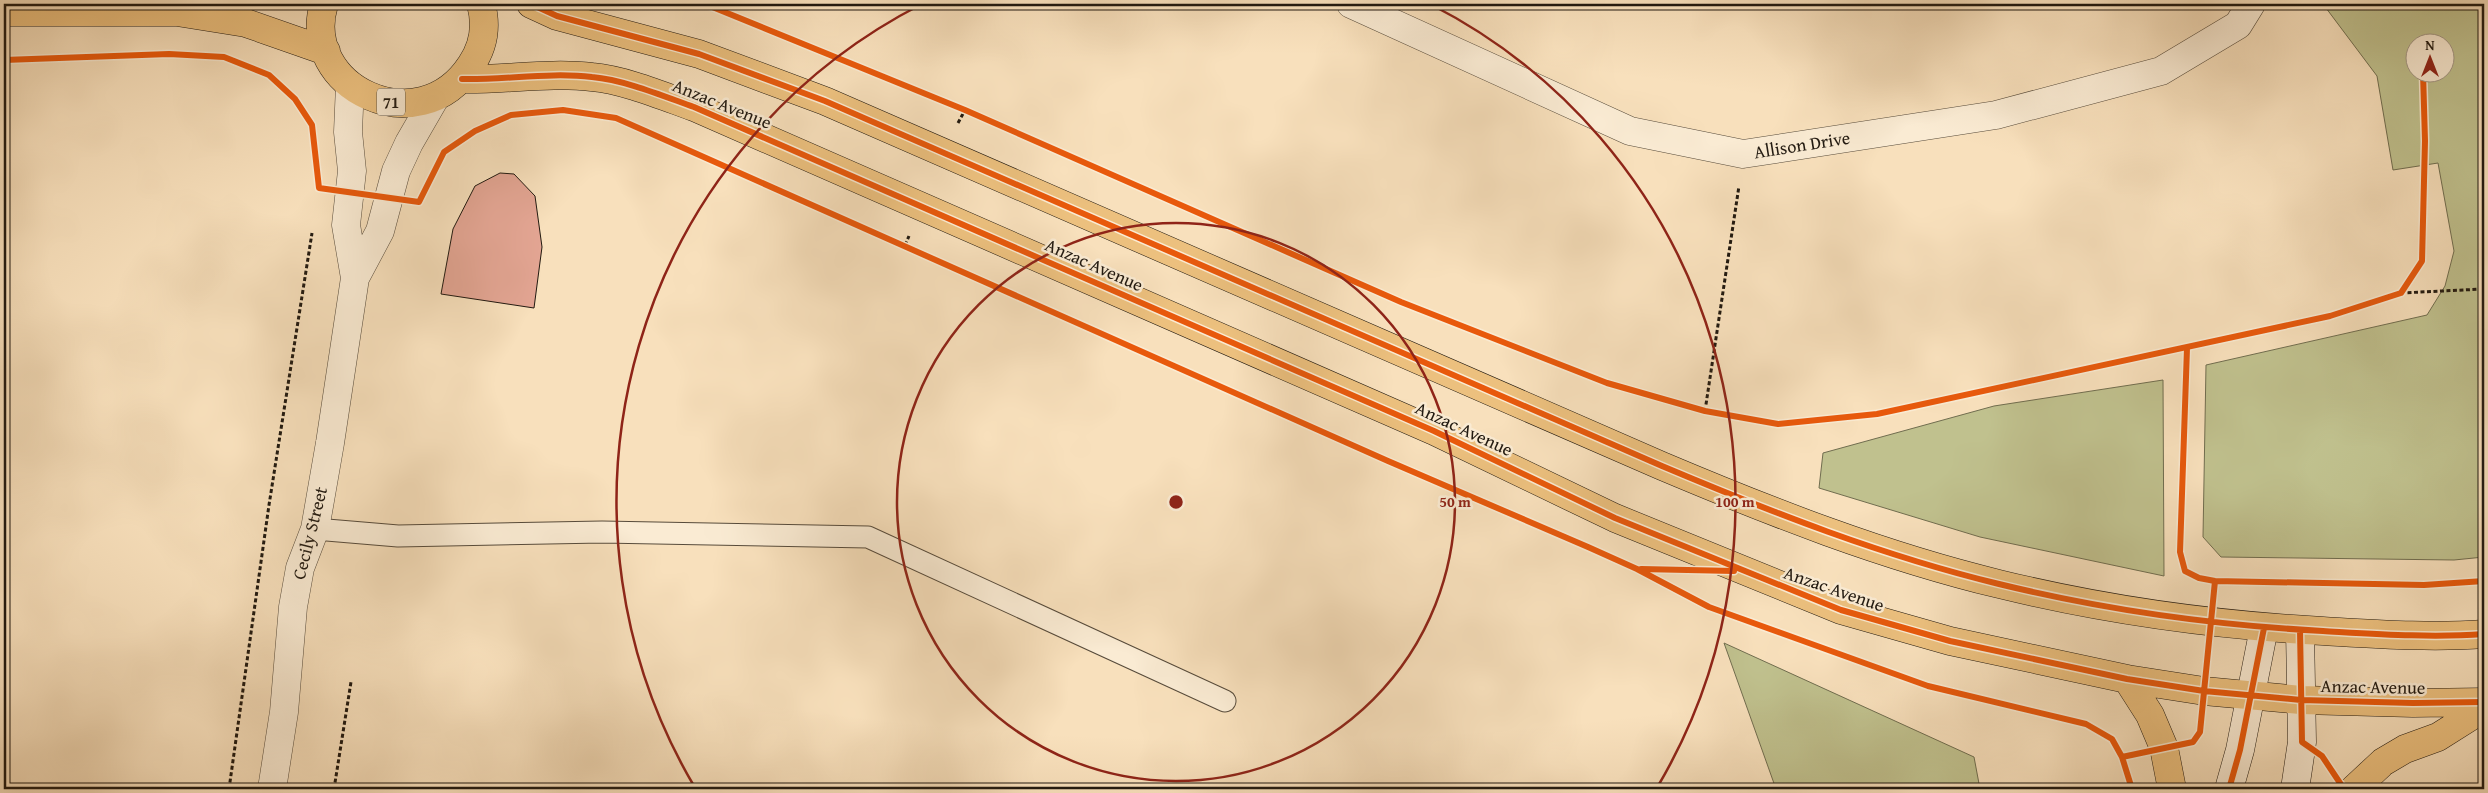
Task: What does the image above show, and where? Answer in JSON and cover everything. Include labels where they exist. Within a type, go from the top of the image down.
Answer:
[{"type":"highway","name":"71","points":[[324,4],[322,30],[326,51],[336,70],[350,85],[376,100],[406,104],[435,98],[462,79],[480,52],[485,19],[481,4]]},
{"type":"highway","name":"Anzac Avenue","points":[[531,4],[557,16],[699,54],[816,98],[1759,507],[1875,548],[1997,584],[2098,606],[2195,620],[2264,628],[2376,634],[2484,634]]},
{"type":"highway","points":[[4,12],[92,10],[186,13],[246,23],[326,51]]},
{"type":"highway","name":"Anzac Avenue","points":[[462,79],[498,80],[560,75],[594,77],[653,92],[686,104],[1398,415],[1615,518],[1841,610],[1950,641],[2127,679],[2251,697],[2413,703],[2484,702]]},
{"type":"highway","points":[[2127,679],[2150,715],[2164,748],[2172,789]]},
{"type":"highway","points":[[2354,789],[2383,762],[2405,749],[2438,737],[2484,708]]},
{"type":"street","name":"Allison Drive","points":[[1351,4],[1630,131],[1744,154],[1996,115],[2161,71],[2238,25],[2251,4]]},
{"type":"street","name":"Cecily Street","points":[[272,789],[284,712],[293,607],[300,568],[315,529],[330,443],[354,278],[346,225],[352,171],[348,132],[350,85]]},
{"type":"street","name":"Cecily Street","points":[[354,278],[380,231],[396,171],[409,143],[435,98]]},
{"type":"street","points":[[2229,789],[2251,697],[2264,628]]},
{"type":"street","points":[[2295,789],[2302,742],[2300,630]]},
{"type":"lane","points":[[315,529],[398,536],[602,532],[868,537],[1225,701]]},
{"type":"path","points":[[956,106],[974,114]]},
{"type":"path","points":[[1705,410],[1744,154]]},
{"type":"path","points":[[229,789],[269,505],[313,226]]},
{"type":"path","points":[[896,242],[914,249]]},
{"type":"path","points":[[2401,293],[2406,285]]},
{"type":"path","points":[[2392,296],[2401,293],[2484,290]]},
{"type":"path","points":[[1696,408],[1714,412]]},
{"type":"path","points":[[334,789],[351,682]]},
{"type":"green space","points":[[2323,4],[2484,4],[2484,557],[2454,560],[2221,557],[2203,537],[2206,365],[2427,315],[2445,286],[2454,251],[2438,163],[2393,170],[2377,76]]},
{"type":"green space","points":[[2163,380],[2164,576],[1980,537],[1819,488],[1823,453],[1994,406]]},
{"type":"green space","points":[[1724,643],[1974,757],[1980,789],[1776,789]]},
{"type":"building","points":[[500,173],[514,174],[535,196],[542,247],[534,308],[441,294],[453,229],[475,186]]},
{"type":"cycle path","points":[[531,4],[557,16],[699,54],[825,101],[1662,466],[1828,532],[1913,560],[1956,573],[2039,593],[2160,615],[2241,625],[2323,631],[2424,636],[2484,634]]},
{"type":"cycle path","points":[[705,4],[965,110],[1401,302],[1607,383],[1705,411],[1778,424],[1877,414],[2330,316],[2401,293],[2422,261],[2425,141],[2423,82]]},
{"type":"cycle path","points":[[4,60],[169,54],[224,57],[269,75],[295,99],[312,125],[319,188],[419,202],[444,152],[475,131],[511,115],[563,110],[616,118],[1388,461],[1588,547],[1637,569],[1709,607],[1928,686],[2086,724],[2112,739],[2122,757],[2132,789]]},
{"type":"cycle path","points":[[462,79],[560,75],[592,77],[631,85],[694,107],[1434,431],[1615,518],[1841,610],[1950,641],[2127,679],[2204,691],[2301,700],[2413,703],[2484,702]]},
{"type":"cycle path","points":[[2187,348],[2180,552],[2185,571],[2199,578],[2215,581],[2424,585],[2484,581]]},
{"type":"cycle path","points":[[1641,569],[1734,571]]},
{"type":"cycle path","points":[[2122,757],[2193,742],[2200,732],[2215,581]]},
{"type":"cycle path","points":[[2229,789],[2240,750],[2264,628]]},
{"type":"cycle path","points":[[2300,630],[2302,742],[2322,756],[2344,789]]}]
